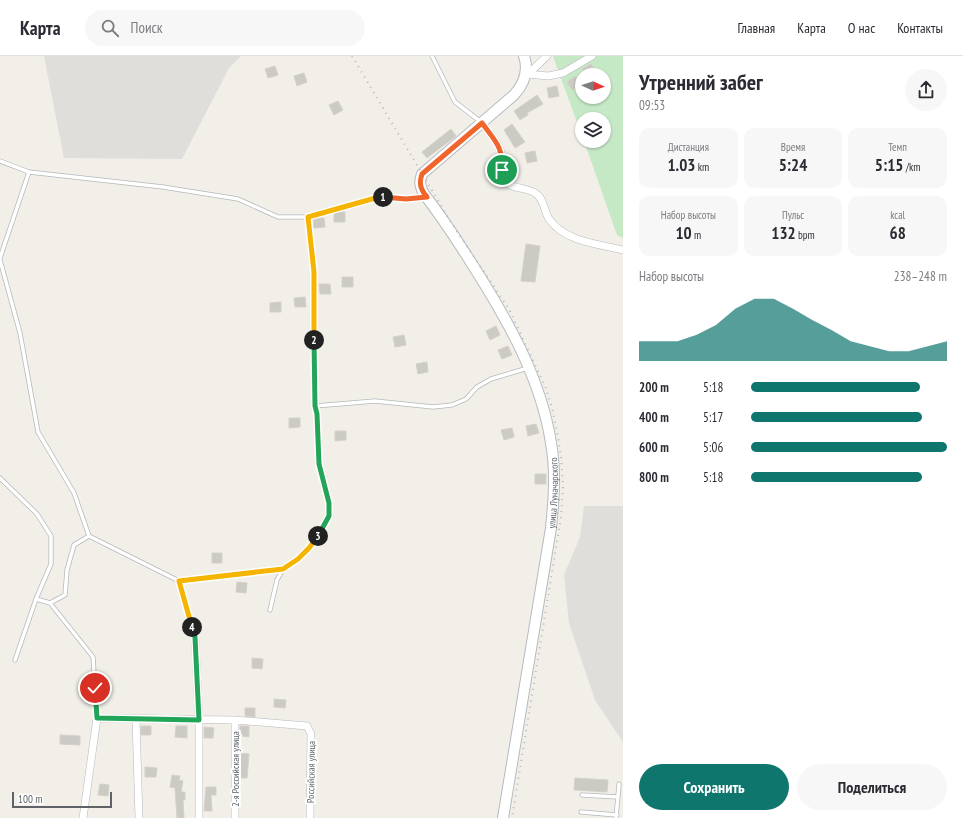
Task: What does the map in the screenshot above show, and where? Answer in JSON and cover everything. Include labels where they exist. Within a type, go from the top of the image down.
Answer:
[{"type":"main road","points":[[482,123],[522,86],[527,76],[526,61],[524,56]]},
{"type":"main road","name":"улица Луначарского","points":[[482,123],[422,174],[420,187],[460,244],[490,293],[516,340],[535,382],[551,442],[554,465],[554,499],[551,528],[503,818]]},
{"type":"street","points":[[527,76],[547,56]]},
{"type":"street","points":[[527,76],[562,74],[592,56]]},
{"type":"street","points":[[482,123],[497,142],[500,149],[502,160],[502,178],[506,182],[536,194],[551,221],[563,233],[579,240],[623,250]]},
{"type":"street","points":[[195,637],[199,720],[199,818]]},
{"type":"street","points":[[83,818],[97,718],[235,720]]},
{"type":"street","points":[[136,719],[139,818]]},
{"type":"street","name":"Российская улица","points":[[235,720],[307,726],[311,734],[310,818]]},
{"type":"street","name":"2-я Российская улица","points":[[235,720],[235,818]]},
{"type":"lane","points":[[432,56],[455,102],[482,123]]},
{"type":"lane","points":[[0,161],[29,172],[163,187],[238,199],[278,217],[308,217],[379,197],[406,199],[427,197]]},
{"type":"lane","points":[[29,172],[0,259],[20,333],[38,432],[74,493],[89,536],[179,581],[283,569],[298,559],[309,548],[322,530],[329,516],[329,503],[319,464],[317,414],[315,406],[314,272],[308,217]]},
{"type":"lane","points":[[315,406],[374,401],[434,407],[452,405],[466,399],[477,387],[491,380],[529,368]]},
{"type":"lane","points":[[0,478],[37,514],[51,536],[51,564],[36,599],[15,660]]},
{"type":"lane","points":[[50,603],[65,595],[67,570],[74,545],[89,536]]},
{"type":"lane","points":[[270,610],[277,580],[283,569]]},
{"type":"lane","points":[[179,581],[195,637]]},
{"type":"lane","points":[[36,599],[50,603],[93,657],[97,718]]},
{"type":"lane","points":[[581,812],[617,817],[619,784]]},
{"type":"lane","points":[[582,794],[618,797]]},
{"type":"shaded area","points":[[44,56],[241,56],[229,68],[182,159],[64,158]]},
{"type":"shaded area","points":[[584,506],[623,506],[623,742],[595,700],[569,623],[564,575],[580,537]]},
{"type":"green space","points":[[553,56],[623,56],[623,238],[617,235],[586,148],[611,148],[611,112],[575,112],[575,117]]},
{"type":"building","points":[[591,64],[594,68],[584,68]]},
{"type":"building","points":[[275,66],[278,75],[268,78],[265,69]]},
{"type":"building","points":[[304,73],[307,82],[297,86],[294,76]]},
{"type":"building","points":[[575,76],[575,88],[572,90],[567,82]]},
{"type":"building","points":[[557,86],[559,96],[549,98],[547,88]]},
{"type":"building","points":[[537,95],[543,104],[527,113],[528,115],[520,120],[514,111]]},
{"type":"building","points":[[338,101],[343,110],[334,115],[329,105]]},
{"type":"building","points":[[512,124],[525,142],[515,148],[504,130]]},
{"type":"building","points":[[451,129],[456,136],[427,158],[422,152]]},
{"type":"building","points":[[535,151],[537,161],[527,163],[525,153]]},
{"type":"building","points":[[345,212],[345,222],[334,222],[334,213]]},
{"type":"building","points":[[324,218],[325,227],[314,228],[313,219]]},
{"type":"building","points":[[526,244],[540,246],[535,282],[521,281]]},
{"type":"building","points":[[342,277],[353,277],[353,287],[342,287]]},
{"type":"building","points":[[319,284],[330,284],[331,294],[320,294]]},
{"type":"building","points":[[305,297],[306,307],[295,307],[294,298]]},
{"type":"building","points":[[281,302],[281,312],[270,312],[270,303]]},
{"type":"building","points":[[496,326],[500,335],[490,340],[486,331]]},
{"type":"building","points":[[404,335],[406,345],[395,347],[393,337]]},
{"type":"building","points":[[508,346],[512,355],[502,359],[498,350]]},
{"type":"building","points":[[427,362],[428,372],[418,374],[416,364]]},
{"type":"building","points":[[289,418],[300,418],[300,427],[289,428]]},
{"type":"building","points":[[536,424],[539,433],[528,436],[526,426]]},
{"type":"building","points":[[512,428],[514,437],[504,440],[501,430]]},
{"type":"building","points":[[335,431],[346,431],[346,440],[335,441]]},
{"type":"building","points":[[535,474],[546,474],[546,484],[535,484]]},
{"type":"building","points":[[212,553],[222,553],[222,563],[212,563]]},
{"type":"building","points":[[237,582],[247,583],[246,593],[236,592]]},
{"type":"building","points":[[252,658],[263,659],[262,669],[252,668]]},
{"type":"building","points":[[274,699],[286,700],[285,708],[274,707]]},
{"type":"building","points":[[245,708],[255,708],[255,717],[245,716]]},
{"type":"building","points":[[141,726],[151,726],[151,735],[141,735]]},
{"type":"building","points":[[176,726],[187,726],[187,738],[175,737]]},
{"type":"building","points":[[240,726],[249,726],[249,737],[240,736]]},
{"type":"building","points":[[204,727],[214,728],[213,738],[204,738]]},
{"type":"building","points":[[60,735],[80,736],[80,745],[60,744]]},
{"type":"building","points":[[240,753],[249,754],[247,778],[240,778]]},
{"type":"building","points":[[145,767],[157,768],[156,777],[145,777]]},
{"type":"building","points":[[172,775],[180,776],[179,780],[183,781],[181,792],[185,792],[185,800],[183,800],[184,818],[177,818],[175,788],[170,787]]},
{"type":"building","points":[[575,778],[608,780],[607,792],[574,790]]},
{"type":"building","points":[[100,784],[109,785],[108,796],[98,795]]},
{"type":"building","points":[[206,787],[216,787],[216,795],[211,795],[212,811],[204,811]]},
{"type":"railway","points":[[352,56],[452,224],[509,309],[545,386],[552,407],[561,457],[563,486],[561,517],[512,818]]},
{"type":"route","points":[[95,688],[97,718],[199,720],[195,637],[179,581],[283,569],[298,559],[309,548],[322,530],[329,516],[329,503],[319,464],[317,438],[317,414],[315,406],[314,272],[308,217],[379,197],[406,199],[427,197],[420,187],[422,174],[482,123],[497,142],[500,149],[502,170]]}]
